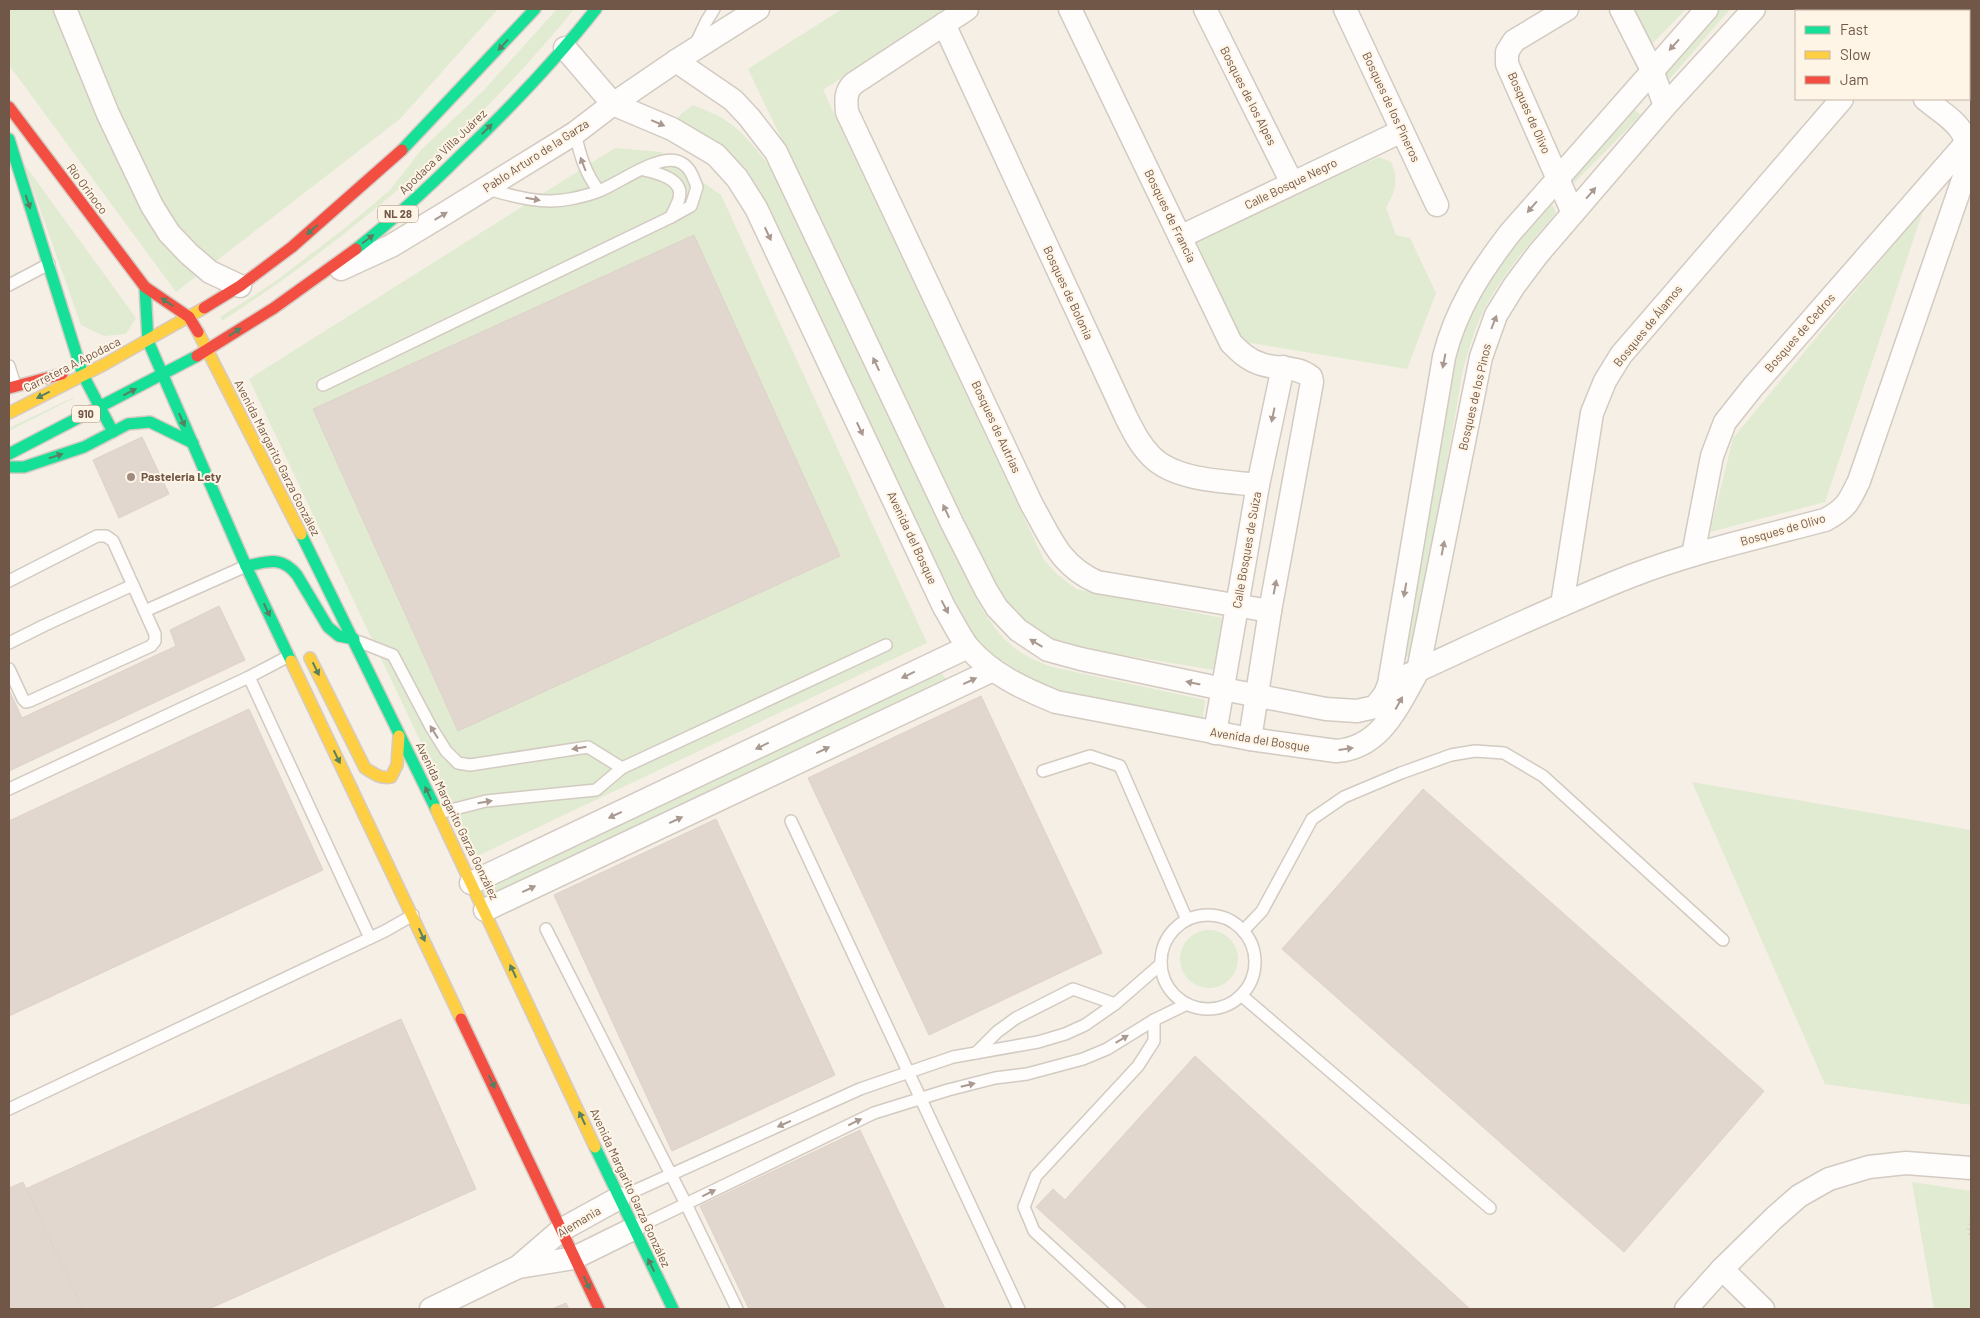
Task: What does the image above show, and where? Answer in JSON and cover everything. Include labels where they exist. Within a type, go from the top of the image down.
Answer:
[{"type":"main road","points":[[148,341],[240,286],[292,247],[401,152],[535,9]]},
{"type":"main road","name":"Apodaca a Villa Juárez","points":[[163,375],[208,350],[304,287],[381,228],[446,170],[529,88],[597,10]]},
{"type":"main road","name":"Río Orinoco","points":[[9,107],[145,287],[189,317]]},
{"type":"main road","points":[[9,139],[15,187],[49,264],[83,375],[113,432]]},
{"type":"main road","points":[[145,287],[148,341],[246,566],[599,1309]]},
{"type":"main road","name":"Avenida Margarito Garza González","points":[[189,317],[208,350],[354,639],[485,910],[633,1230],[672,1309]]},
{"type":"main road","name":"Carretera A Apodaca","points":[[9,412],[148,341]]},
{"type":"main road","points":[[12,387],[62,374],[83,375]]},
{"type":"main road","name":"910","points":[[9,454],[163,375]]},
{"type":"main road","points":[[9,467],[24,467],[84,447],[128,424],[150,422],[193,443]]},
{"type":"main road","points":[[246,566],[268,562],[286,563],[294,570],[327,627],[336,636],[354,639]]},
{"type":"main road","points":[[280,638],[312,660],[365,768],[385,779],[393,776],[398,770],[400,760],[399,733]]},
{"type":"street","points":[[65,9],[108,114],[152,206],[169,233],[210,272],[240,286]]},
{"type":"street","name":"Pablo Arturo de la Garza","points":[[304,287],[391,246],[575,133],[613,104],[758,9]]},
{"type":"street","points":[[944,24],[967,9]]},
{"type":"street","name":"Bosques de Francia","points":[[1070,9],[1232,343],[1244,356],[1261,364],[1298,370],[1311,377],[1312,387],[1270,611]]},
{"type":"street","name":"Bosques de los Alpes","points":[[1205,9],[1292,183]]},
{"type":"street","name":"Bosques de los Pineros","points":[[1345,9],[1437,206]]},
{"type":"street","name":"Bosques de Olivo","points":[[1567,9],[1514,41],[1507,52],[1507,64],[1573,214]]},
{"type":"street","points":[[1621,9],[1652,70],[1665,106]]},
{"type":"street","points":[[684,56],[733,100],[776,152],[952,523],[997,608],[1018,630],[1048,650],[1081,659],[1326,709],[1357,711],[1375,707],[1385,694],[1389,684],[1444,357],[1462,305],[1481,272],[1510,233],[1707,9]]},
{"type":"street","name":"Bosques de los Pinos","points":[[1368,740],[1392,716],[1418,670],[1481,357],[1496,315],[1514,286],[1538,254],[1665,106],[1754,9]]},
{"type":"street","name":"Bosques de Autrias","points":[[944,24],[853,84],[849,88],[847,95],[847,112],[1032,505],[1062,558],[1081,575],[1097,582],[1270,611]]},
{"type":"street","name":"Bosques de Bolonia","points":[[944,24],[1140,444],[1152,458],[1169,470],[1186,475],[1258,485]]},
{"type":"street","points":[[565,48],[613,104]]},
{"type":"street","name":"Bosques de Álamos","points":[[1562,605],[1592,413],[1605,381],[1621,355],[1841,100]]},
{"type":"street","points":[[1926,100],[1954,122],[1967,142]]},
{"type":"street","name":"Avenida del Bosque","points":[[613,104],[672,129],[699,144],[716,155],[737,178],[756,208],[944,607],[968,647],[993,670],[1027,690],[1056,702],[1215,733],[1336,751],[1350,750],[1368,740]]},
{"type":"street","name":"Calle Bosque Negro","points":[[1180,237],[1402,131]]},
{"type":"street","name":"Bosques de Olivo","points":[[1389,684],[1562,605],[1632,576],[1692,555],[1825,520],[1840,512],[1850,499],[1859,481],[1966,171],[1967,142]]},
{"type":"street","name":"Bosques de Cedros","points":[[1692,555],[1712,456],[1726,422],[1752,388],[1967,142]]},
{"type":"street","name":"Calle Bosques de Suiza","points":[[1215,733],[1258,485],[1283,367]]},
{"type":"street","points":[[1250,739],[1270,611]]},
{"type":"street","points":[[471,883],[968,647]]},
{"type":"street","points":[[485,910],[993,670]]},
{"type":"street","points":[[1686,1309],[1722,1269],[1799,1196],[1829,1180],[1869,1167],[1906,1164],[1971,1168]]},
{"type":"street","name":"Alemania","points":[[432,1309],[518,1267],[562,1230],[619,1198]]},
{"type":"street","name":"Alemania","points":[[518,1267],[574,1258],[633,1230]]},
{"type":"street","points":[[1722,1269],[1763,1309]]},
{"type":"lane","points":[[684,56],[714,9]]},
{"type":"lane","points":[[575,133],[580,158],[585,170],[599,191]]},
{"type":"lane","points":[[324,385],[670,218],[691,206],[697,187],[690,169],[677,161],[662,161],[599,191],[569,200],[541,201],[485,188]]},
{"type":"lane","points":[[644,170],[666,175],[678,186],[680,197],[670,218]]},
{"type":"lane","points":[[9,286],[49,264]]},
{"type":"lane","points":[[9,366],[12,387]]},
{"type":"lane","points":[[9,581],[97,536],[106,536],[112,542],[133,585],[155,634],[155,641],[151,646],[26,702],[9,669]]},
{"type":"lane","points":[[145,611],[246,566]]},
{"type":"lane","points":[[9,643],[133,585]]},
{"type":"lane","points":[[354,639],[393,655],[432,728],[446,751],[458,763],[470,766],[588,747],[622,768]]},
{"type":"lane","points":[[437,813],[486,801],[596,790],[622,768],[886,645]]},
{"type":"lane","points":[[9,789],[249,677],[289,656]]},
{"type":"lane","points":[[249,677],[370,938]]},
{"type":"lane","points":[[1243,931],[1262,911],[1312,819],[1344,797],[1401,773],[1451,755],[1475,750],[1504,753],[1543,776],[1723,940]]},
{"type":"lane","points":[[1044,771],[1090,756],[1120,766],[1187,920]]},
{"type":"lane","points":[[791,821],[1019,1309]]},
{"type":"lane","points":[[9,1109],[370,938],[413,915]]},
{"type":"lane","points":[[1211,915],[1222,917],[1236,924],[1243,931],[1253,949],[1255,967],[1251,982],[1232,1003],[1220,1008],[1206,1009],[1187,1004],[1173,993],[1168,985],[1161,964],[1166,942],[1179,925],[1199,916],[1211,915]]},
{"type":"lane","points":[[546,929],[686,1204],[737,1309]]},
{"type":"lane","points":[[619,1198],[860,1089],[908,1071],[952,1057],[1038,1042],[1065,1034],[1085,1025],[1115,1004],[1161,964]]},
{"type":"lane","points":[[976,1053],[997,1032],[1016,1018],[1073,989],[1115,1004]]},
{"type":"lane","points":[[1241,995],[1490,1208]]},
{"type":"lane","points":[[633,1230],[874,1113],[995,1078],[1027,1074],[1083,1059],[1107,1049],[1154,1020],[1187,1004]]},
{"type":"lane","points":[[1119,1309],[1034,1232],[1024,1207],[1036,1176],[1138,1066],[1154,1041],[1154,1020]]},
{"type":"path","points":[[1971,1219],[1968,1231],[1971,1238]]},
{"type":"green space","points":[[9,9],[498,9],[400,119],[176,292],[9,65]]},
{"type":"green space","points":[[557,9],[574,9],[496,98],[454,139],[410,179],[318,254],[222,321],[220,317],[273,283],[345,228],[390,190],[422,149],[484,90]]},
{"type":"green space","points":[[842,9],[945,9],[823,90],[1044,560],[1058,575],[1076,589],[1222,618],[1214,670],[1061,645],[1017,616],[1000,594],[748,69]]},
{"type":"green space","points":[[1629,9],[1686,9],[1650,46]]},
{"type":"green space","points":[[1718,9],[1730,9],[1667,82],[1662,75]]},
{"type":"green space","points":[[693,105],[722,118],[738,130],[752,144],[776,175],[980,605],[994,627],[1009,644],[1039,662],[1052,667],[1205,700],[1202,723],[1043,687],[992,661],[956,614],[758,188],[748,173],[719,144],[677,119]]},
{"type":"green space","points":[[1632,108],[1641,115],[1574,183],[1568,176]]},
{"type":"green space","points":[[615,148],[661,152],[721,195],[927,643],[475,857],[249,379]]},
{"type":"green space","points":[[1379,157],[1391,162],[1395,175],[1394,190],[1386,208],[1396,235],[1410,238],[1436,293],[1407,369],[1239,341],[1189,242]]},
{"type":"green space","points":[[24,164],[136,318],[126,334],[104,336],[81,325]]},
{"type":"green space","points":[[1552,204],[1556,213],[1524,250],[1505,276],[1480,318],[1471,344],[1463,369],[1414,653],[1401,660],[1451,368],[1456,351],[1475,304],[1501,261]]},
{"type":"green space","points":[[1924,208],[1825,502],[1710,532],[1733,438]]},
{"type":"green space","points":[[74,398],[9,431],[9,428]]},
{"type":"green space","points":[[941,672],[948,682],[484,899],[480,890]]},
{"type":"green space","points":[[1692,782],[1971,830],[1971,1105],[1825,1084]]},
{"type":"green space","points":[[1203,930],[1215,930],[1230,938],[1238,953],[1238,965],[1230,980],[1215,988],[1203,988],[1188,980],[1180,965],[1180,953],[1188,938]]},
{"type":"green space","points":[[1912,1182],[1971,1191],[1971,1309],[1934,1309]]},
{"type":"building","points":[[694,235],[840,556],[458,731],[313,409]]},
{"type":"building","name":"Pasteleria Lety","points":[[142,437],[169,494],[119,518],[93,460]]},
{"type":"building","points":[[219,606],[245,660],[9,771],[9,690],[22,718],[176,646],[170,630]]},
{"type":"building","points":[[981,696],[1102,953],[929,1035],[808,778]]},
{"type":"building","points":[[249,709],[323,870],[9,1016],[9,821]]},
{"type":"building","points":[[1423,789],[1764,1091],[1624,1252],[1282,949]]},
{"type":"building","points":[[716,819],[835,1075],[672,1151],[554,895]]},
{"type":"building","points":[[401,1019],[476,1189],[209,1309],[64,1309],[12,1195]]},
{"type":"building","points":[[1195,1056],[1470,1309],[1149,1309],[1036,1207],[1053,1189],[1065,1200]]},
{"type":"building","points":[[860,1130],[945,1309],[749,1309],[700,1206]]},
{"type":"building","points":[[23,1182],[83,1309],[9,1309],[9,1188]]},
{"type":"building","points":[[566,1303],[569,1309],[552,1309]]},
{"type":"traffic: fast","points":[[402,150],[535,9]]},
{"type":"traffic: fast","points":[[356,249],[423,192],[497,120],[548,66],[596,9]]},
{"type":"traffic: fast","points":[[9,139],[83,375],[113,432]]},
{"type":"traffic: fast","points":[[145,287],[148,341],[246,566],[291,661]]},
{"type":"traffic: fast","points":[[9,454],[197,356]]},
{"type":"traffic: fast","points":[[9,467],[24,467],[84,447],[128,424],[150,422],[193,443]]},
{"type":"traffic: fast","points":[[301,534],[436,809]]},
{"type":"traffic: fast","points":[[246,566],[280,562],[291,569],[297,575],[328,627],[339,636],[354,639]]},
{"type":"traffic: fast","points":[[595,1147],[673,1309]]},
{"type":"traffic: slow","points":[[9,413],[105,364],[204,308]]},
{"type":"traffic: slow","points":[[198,332],[301,534]]},
{"type":"traffic: slow","points":[[310,658],[365,768],[381,777],[391,777],[397,765],[399,736]]},
{"type":"traffic: slow","points":[[291,661],[461,1019]]},
{"type":"traffic: slow","points":[[436,809],[595,1147]]},
{"type":"traffic: jam","points":[[9,107],[145,287],[189,317],[198,332]]},
{"type":"traffic: jam","points":[[204,308],[240,286],[292,247],[402,150]]},
{"type":"traffic: jam","points":[[197,356],[274,308],[356,249]]},
{"type":"traffic: jam","points":[[9,388],[62,374]]},
{"type":"traffic: jam","points":[[461,1019],[599,1309]]},
{"type":"place","name":"Pasteleria Lety","points":[[131,477]]}]
